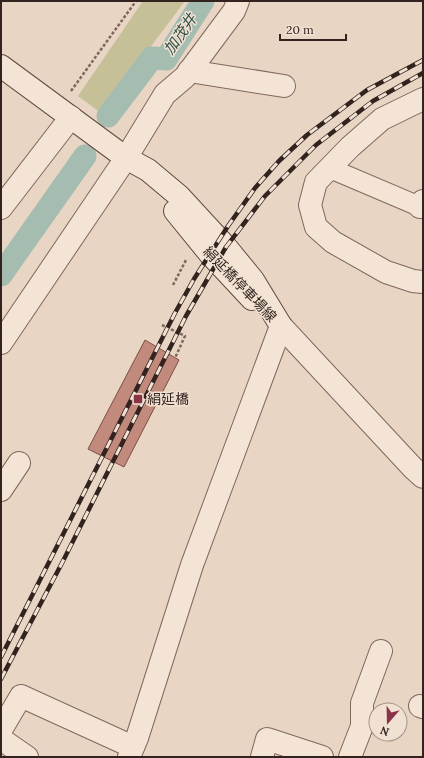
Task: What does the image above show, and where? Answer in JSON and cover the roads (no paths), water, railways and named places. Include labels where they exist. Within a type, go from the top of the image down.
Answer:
[{"type":"street","points":[[1,342],[126,158],[165,94],[185,77],[234,11],[238,1]]},
{"type":"street","name":"絹延橋停車場線","points":[[1,66],[126,158],[172,206],[210,254],[245,293],[281,326],[407,462],[423,477]]},
{"type":"street","points":[[189,71],[284,86]]},
{"type":"street","points":[[423,98],[382,119],[350,147],[316,182],[310,206],[316,227],[333,242],[386,272],[413,281],[423,282]]},
{"type":"street","points":[[1,208],[71,117]]},
{"type":"street","points":[[329,168],[422,205]]},
{"type":"street","points":[[1,730],[21,696],[131,752],[192,565],[281,326]]},
{"type":"street","points":[[1,490],[19,463]]},
{"type":"street","points":[[350,757],[362,726],[362,703],[381,651]]},
{"type":"street","points":[[1,739],[28,757]]},
{"type":"street","points":[[262,757],[267,739],[322,757]]},
{"type":"waterway","name":"加茂井","points":[[108,116],[152,58],[166,59],[203,1]]},
{"type":"waterway","name":"加茂井","points":[[1,275],[85,156]]},
{"type":"railway","points":[[1,657],[175,313],[194,279],[228,226],[255,188],[279,161],[307,135],[367,90],[423,60]]},
{"type":"railway","points":[[1,679],[62,563],[186,316],[226,247],[265,196],[316,145],[373,101],[423,73]]},
{"type":"place","name":"絹延橋","points":[[138,399]]}]
